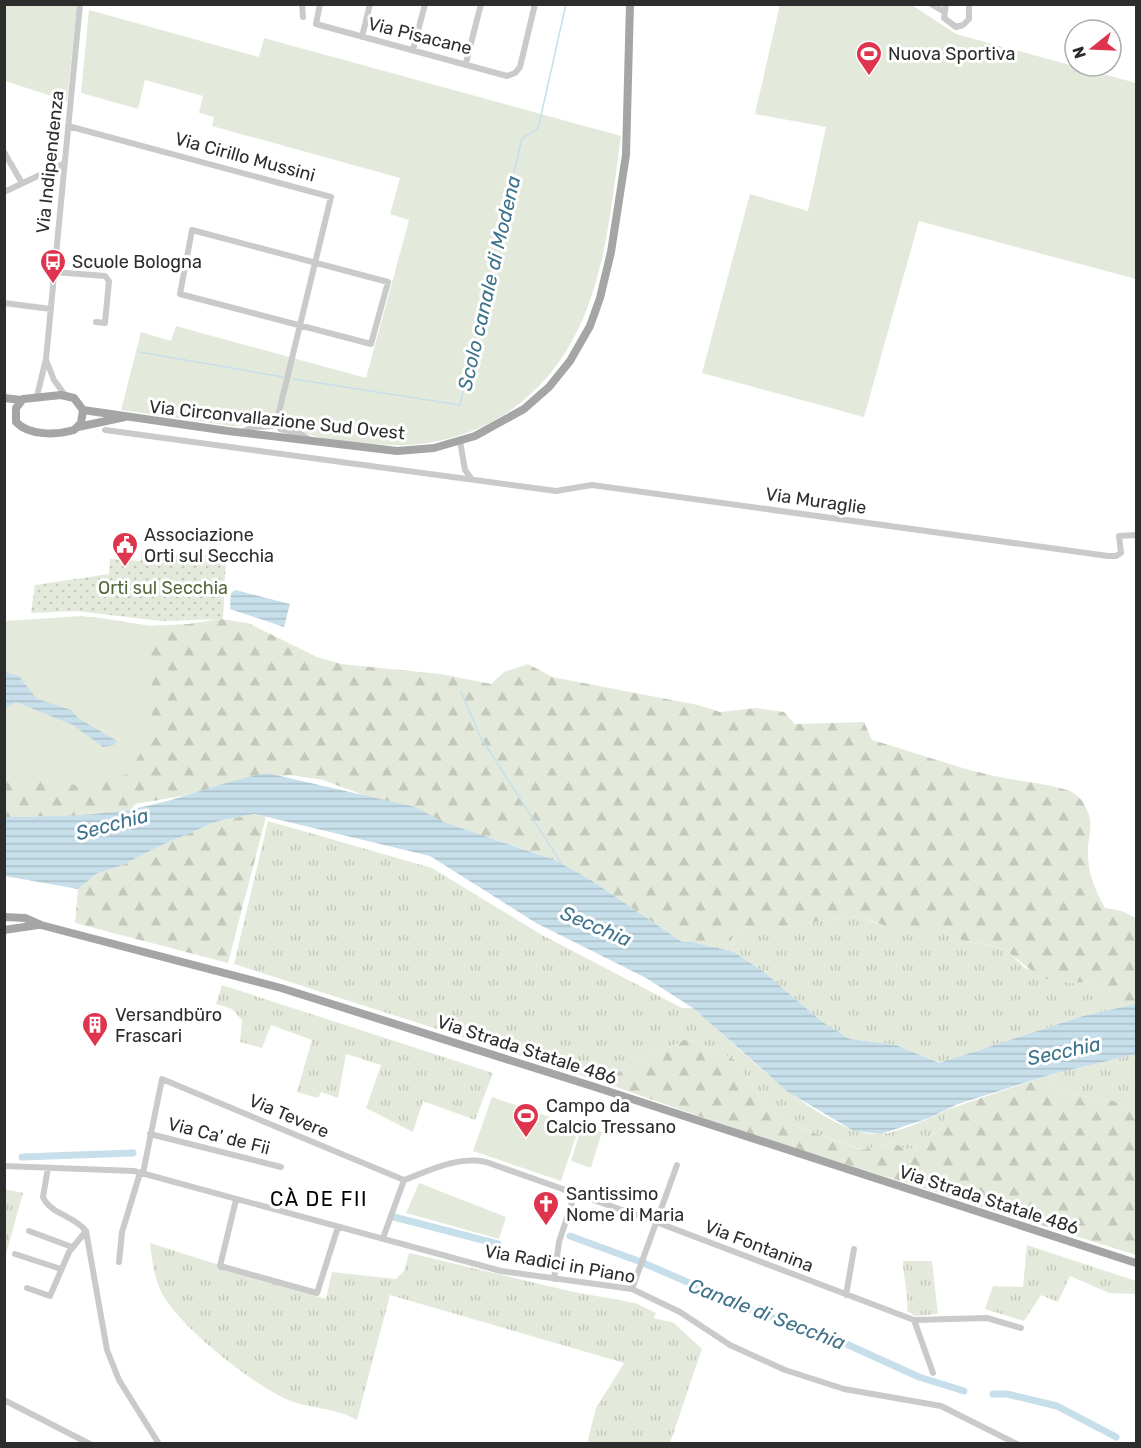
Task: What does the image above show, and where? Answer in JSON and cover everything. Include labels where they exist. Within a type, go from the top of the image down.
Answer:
[{"type":"main road","name":"Via Circonvallazione Sud Ovest","points":[[83,410],[239,433],[397,451],[434,447],[460,441],[500,424],[524,409],[549,387],[570,361],[590,326],[611,252],[626,155],[630,4]]},
{"type":"main road","points":[[4,398],[21,400],[37,396],[65,395],[78,401],[83,410],[83,419],[78,427]]},
{"type":"main road","points":[[4,412],[14,414],[21,400]]},
{"type":"main road","name":"Via Circonvallazione Sud Ovest","points":[[14,414],[16,422],[27,431],[65,432],[125,417]]},
{"type":"main road","name":"Via Strada Statale 486","points":[[4,917],[25,918],[41,925],[292,992],[595,1087],[1137,1263]]},
{"type":"main road","points":[[4,930],[41,925]]},
{"type":"street","name":"Via Indipendenza","points":[[37,396],[46,359],[80,4]]},
{"type":"street","points":[[302,4],[303,17]]},
{"type":"street","name":"Via Pisacane","points":[[320,4],[316,24],[507,75],[515,73],[520,67],[535,4]]},
{"type":"street","points":[[362,37],[370,4]]},
{"type":"street","points":[[413,50],[425,4]]},
{"type":"street","points":[[465,63],[481,4]]},
{"type":"street","points":[[931,4],[944,8],[949,24],[961,26],[970,16],[969,4]]},
{"type":"street","name":"Via Cirillo Mussini","points":[[68,126],[327,194],[331,202],[277,420]]},
{"type":"street","points":[[4,152],[22,183]]},
{"type":"street","points":[[4,192],[63,164]]},
{"type":"street","points":[[192,231],[317,263],[388,282],[371,344],[180,294],[192,231]]},
{"type":"street","points":[[54,272],[105,276],[109,281],[105,323],[96,322]]},
{"type":"street","points":[[4,303],[51,309]]},
{"type":"street","points":[[46,359],[54,380],[65,395]]},
{"type":"street","points":[[239,433],[253,427],[273,426],[277,420]]},
{"type":"street","points":[[277,420],[280,429],[301,434],[312,442]]},
{"type":"street","name":"Via Muraglie","points":[[105,430],[556,491],[592,485],[1108,556],[1121,553],[1119,536],[1137,535]]},
{"type":"street","points":[[460,441],[465,470],[471,478]]},
{"type":"street","name":"Via Ca' de Fii","points":[[119,1262],[122,1232],[141,1173],[162,1079]]},
{"type":"street","name":"Via Tevere","points":[[162,1079],[404,1180]]},
{"type":"street","name":"Via Ca' de Fii","points":[[150,1134],[281,1167]]},
{"type":"street","name":"Via Fontanina","points":[[404,1180],[470,1159],[520,1174],[656,1222],[914,1320]]},
{"type":"street","points":[[632,1289],[677,1165]]},
{"type":"street","name":"Via Radici in Piano","points":[[4,1166],[141,1173],[501,1271],[632,1289],[680,1312],[730,1345],[785,1370],[844,1389],[941,1406],[1017,1443]]},
{"type":"street","points":[[48,1168],[43,1190],[46,1204],[81,1225],[86,1231],[110,1358],[127,1394],[159,1443]]},
{"type":"street","points":[[383,1238],[404,1180]]},
{"type":"street","points":[[554,1279],[559,1242],[575,1193]]},
{"type":"street","points":[[236,1200],[220,1266],[317,1293],[338,1227]]},
{"type":"street","points":[[29,1231],[72,1247]]},
{"type":"street","points":[[27,1288],[50,1296],[72,1247],[86,1231]]},
{"type":"street","points":[[846,1295],[854,1249]]},
{"type":"street","points":[[15,1254],[61,1269]]},
{"type":"street","points":[[933,1373],[914,1320],[987,1318],[1021,1328]]},
{"type":"street","points":[[4,1400],[90,1443]]},
{"type":"green space","points":[[5,4],[77,5],[67,101],[5,81]]},
{"type":"green space","points":[[780,4],[912,5],[956,34],[1063,63],[1063,78],[1118,78],[1136,83],[1136,279],[919,221],[864,417],[702,373],[750,194],[808,211],[826,127],[755,114]]},
{"type":"green space","points":[[89,10],[259,57],[264,38],[621,136],[611,212],[594,287],[582,322],[564,354],[541,384],[511,410],[474,430],[447,439],[405,445],[346,442],[323,438],[284,427],[280,423],[232,426],[121,410],[141,332],[171,341],[176,326],[366,378],[409,220],[390,214],[400,178],[212,126],[214,117],[199,113],[203,96],[145,80],[138,109],[81,93]]},
{"type":"green space","name":"Orti sul Secchia","points":[[141,553],[226,556],[223,619],[161,621],[76,611],[31,613],[35,585],[109,574],[110,559],[141,561]]},
{"type":"green space","points":[[81,616],[151,626],[152,734],[128,774],[85,786],[5,776],[5,621]]},
{"type":"green space","points":[[94,617],[150,626],[220,619],[248,623],[317,657],[341,664],[441,674],[491,684],[504,672],[528,664],[552,677],[698,705],[720,712],[756,708],[784,712],[795,724],[864,722],[872,740],[972,770],[1067,790],[1081,799],[1088,813],[1090,872],[1105,908],[1122,911],[1136,918],[1136,1011],[1130,1012],[1113,1004],[1103,990],[1090,982],[1070,983],[1041,978],[1008,952],[991,945],[966,942],[944,932],[898,930],[857,916],[777,927],[748,927],[730,934],[734,952],[693,942],[682,942],[591,880],[555,860],[494,839],[451,828],[323,780],[290,775],[266,777],[201,793],[135,804],[132,809],[95,816],[5,817],[4,695],[54,619]]},
{"type":"green space","points":[[255,814],[266,817],[228,963],[75,923],[78,889],[96,874],[120,866],[218,821]]},
{"type":"green space","points":[[268,821],[432,868],[542,935],[682,1008],[693,1008],[781,1086],[833,1121],[858,1131],[880,1134],[906,1128],[949,1109],[942,1128],[909,1150],[893,1143],[862,1150],[790,1124],[766,1107],[735,1060],[686,1039],[599,1081],[234,964]]},
{"type":"green space","points":[[857,916],[876,923],[944,932],[966,942],[991,945],[1008,952],[1025,968],[1070,983],[1090,982],[1103,990],[1120,1008],[1083,1016],[939,1063],[896,1045],[850,1039],[821,1021],[764,972],[734,952],[730,934],[748,927],[777,927]]},
{"type":"green space","points":[[222,985],[493,1073],[475,1120],[423,1101],[413,1132],[366,1108],[381,1065],[346,1054],[338,1098],[321,1092],[318,1098],[297,1092],[312,1040],[271,1025],[262,1048],[240,1042],[242,1020],[232,1009],[216,1004]]},
{"type":"green space","points":[[686,1039],[735,1060],[766,1107],[790,1124],[861,1150],[893,1143],[909,1150],[942,1128],[949,1109],[1049,1075],[1059,1092],[1114,1101],[1136,1112],[1136,1255],[750,1134],[599,1081]]},
{"type":"green space","points":[[1136,1054],[1136,1112],[1114,1101],[1059,1092],[1049,1075]]},
{"type":"green space","name":"Campo da Calcio Tressano","points":[[492,1097],[579,1127],[561,1181],[473,1151]]},
{"type":"green space","points":[[582,1126],[602,1132],[591,1168],[571,1161]]},
{"type":"green space","points":[[419,1183],[506,1217],[499,1239],[406,1213]]},
{"type":"green space","points":[[5,1189],[23,1193],[5,1258],[4,1191]]},
{"type":"green space","points":[[150,1243],[326,1299],[332,1272],[396,1279],[404,1271],[409,1253],[574,1292],[635,1303],[656,1313],[654,1318],[674,1323],[702,1349],[670,1443],[587,1443],[596,1408],[624,1363],[390,1295],[357,1420],[340,1413],[286,1399],[255,1381],[221,1356],[189,1327],[162,1294],[155,1273]]},
{"type":"green space","points":[[1027,1245],[1136,1281],[1136,1294],[1109,1293],[1070,1276],[1058,1302],[1041,1295],[1024,1321],[985,1309],[993,1286],[1023,1287]]},
{"type":"green space","points":[[903,1261],[932,1261],[938,1314],[915,1316],[907,1311]]},
{"type":"water","points":[[235,590],[290,604],[284,627],[230,609],[231,593]]},
{"type":"water","points":[[5,672],[19,676],[37,699],[71,710],[78,718],[117,741],[114,745],[103,747],[73,725],[16,702],[5,708]]},
{"type":"water","name":"Secchia","points":[[267,773],[415,807],[446,823],[555,860],[591,880],[682,942],[693,942],[734,952],[764,972],[821,1021],[850,1039],[896,1045],[939,1063],[1083,1016],[1136,1004],[1136,1054],[1049,1075],[958,1104],[929,1118],[881,1134],[854,1131],[788,1092],[693,1008],[646,978],[536,923],[430,856],[255,814],[218,821],[120,866],[96,874],[78,889],[5,876],[5,817],[78,815],[133,809]]},
{"type":"waterway","name":"Scolo canale di Modena","points":[[294,379],[460,405],[522,138],[538,129],[566,4]]},
{"type":"waterway","name":"Scolo canale di Modena","points":[[139,352],[283,377]]},
{"type":"waterway","name":"Scolo canale di Modena","points":[[461,691],[480,736],[561,863]]},
{"type":"waterway","name":"Canale di Secchia","points":[[22,1157],[133,1153]]},
{"type":"waterway","name":"Canale di Secchia","points":[[394,1217],[498,1244]]},
{"type":"waterway","name":"Canale di Secchia","points":[[570,1236],[641,1262],[759,1313],[833,1338],[919,1377],[964,1391]]},
{"type":"waterway","name":"Canale di Secchia","points":[[993,1394],[1007,1394],[1057,1406],[1116,1437]]},
{"type":"place","name":"Nuova Sportiva","points":[[869,77]]},
{"type":"place","name":"Scuole Bologna","points":[[53,285]]},
{"type":"place","name":"Associazione Orti sul Secchia","points":[[125,568]]},
{"type":"place","name":"Versandbüro Frascari","points":[[95,1048]]},
{"type":"place","name":"Campo da Calcio Tressano","points":[[526,1139]]},
{"type":"place","name":"Santissimo Nome di Maria","points":[[546,1227]]},
{"type":"district","name":"CÀ DE FII","points":[[319,1199]]}]
